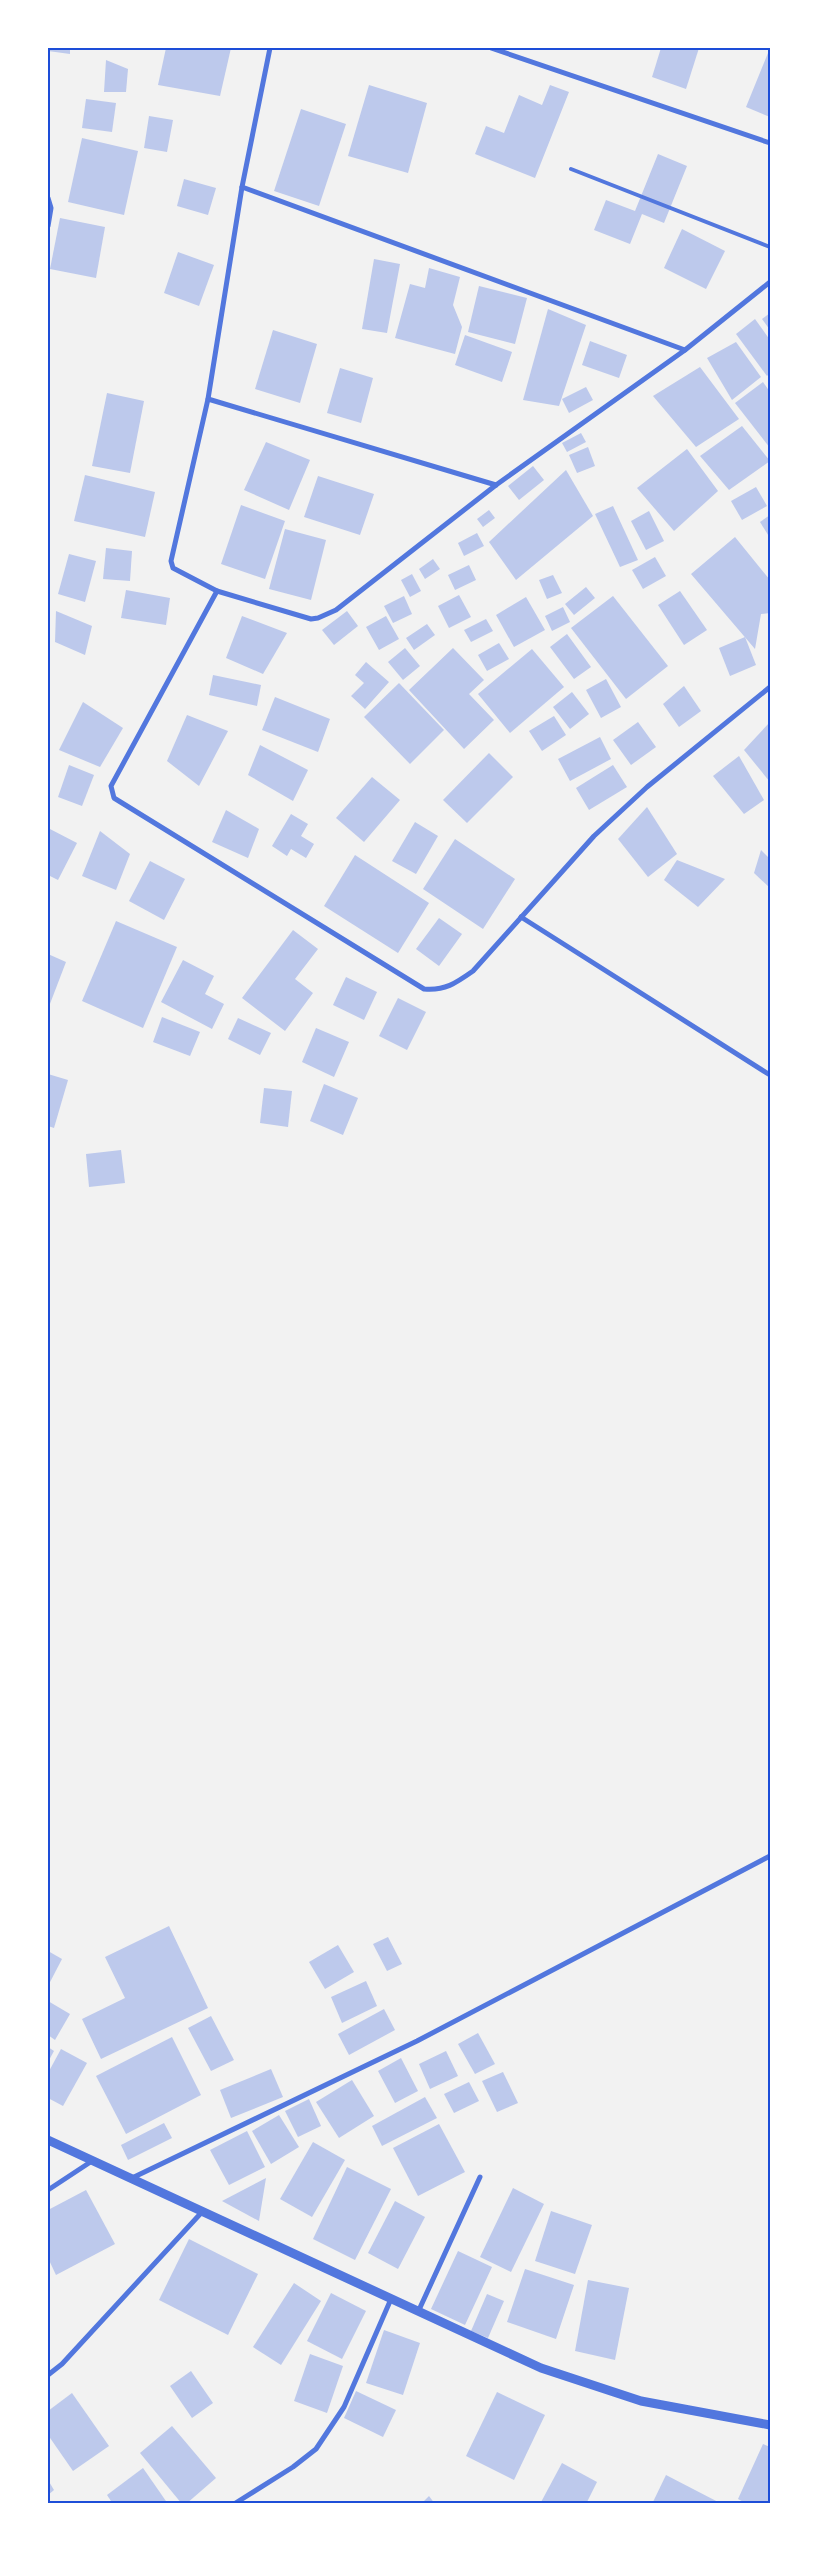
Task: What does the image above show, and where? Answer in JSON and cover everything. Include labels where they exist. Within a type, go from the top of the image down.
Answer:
[{"type":"street","points":[[270,48],[242,187],[208,399],[171,564],[174,569],[218,592],[311,618],[318,618],[336,610],[496,485],[685,350],[770,282]]},
{"type":"street","points":[[492,48],[770,143]]},
{"type":"street","points":[[242,187],[685,350]]},
{"type":"street","points":[[48,198],[51,208],[48,226]]},
{"type":"street","points":[[208,399],[496,485]]},
{"type":"street","points":[[218,592],[111,786],[114,798],[424,989],[438,990],[450,987],[473,971],[594,836],[646,787],[770,688]]},
{"type":"street","points":[[521,917],[770,1075]]},
{"type":"street","points":[[132,2179],[417,2041],[770,1856]]},
{"type":"street","points":[[48,2140],[541,2368],[641,2401],[770,2425]]},
{"type":"street","points":[[48,2190],[92,2161]]},
{"type":"street","points":[[418,2312],[480,2177]]},
{"type":"street","points":[[48,2375],[62,2364],[202,2212]]},
{"type":"street","points":[[234,2504],[316,2449],[344,2408],[391,2299]]},
{"type":"lane","points":[[571,169],[770,247]]},
{"type":"building","points":[[48,48],[70,48],[70,54],[48,51]]},
{"type":"building","points":[[166,48],[231,48],[220,96],[158,85]]},
{"type":"building","points":[[661,48],[699,48],[686,89],[652,77]]},
{"type":"building","points":[[770,48],[770,117],[746,107]]},
{"type":"building","points":[[106,60],[128,69],[126,92],[104,92]]},
{"type":"building","points":[[369,85],[427,103],[408,173],[348,156]]},
{"type":"building","points":[[550,85],[569,92],[535,178],[475,154],[486,126],[504,133],[519,95],[542,105]]},
{"type":"building","points":[[86,99],[116,103],[112,132],[82,128]]},
{"type":"building","points":[[301,109],[346,124],[319,206],[274,191]]},
{"type":"building","points":[[149,116],[173,120],[167,152],[144,148]]},
{"type":"building","points":[[82,138],[138,151],[124,215],[68,202]]},
{"type":"building","points":[[658,154],[687,166],[664,223],[642,214],[630,244],[594,230],[606,200],[635,211]]},
{"type":"building","points":[[184,179],[216,188],[208,215],[177,206]]},
{"type":"building","points":[[60,218],[105,227],[96,278],[50,269]]},
{"type":"building","points":[[682,229],[725,251],[706,289],[664,268]]},
{"type":"building","points":[[178,252],[214,265],[199,306],[164,293]]},
{"type":"building","points":[[374,259],[400,264],[387,333],[362,329]]},
{"type":"building","points":[[429,268],[460,277],[453,305],[462,327],[455,354],[395,338],[410,284],[425,288]]},
{"type":"building","points":[[479,286],[527,298],[515,344],[468,332]]},
{"type":"building","points":[[548,309],[586,325],[559,406],[523,400]]},
{"type":"building","points":[[770,313],[770,330],[762,319]]},
{"type":"building","points":[[755,319],[770,340],[770,373],[767,376],[736,334]]},
{"type":"building","points":[[273,330],[317,344],[300,403],[255,389]]},
{"type":"building","points":[[465,335],[512,352],[502,382],[455,365]]},
{"type":"building","points":[[590,341],[627,355],[619,378],[582,365]]},
{"type":"building","points":[[736,342],[761,377],[732,400],[707,358]]},
{"type":"building","points":[[700,367],[739,419],[696,447],[653,396]]},
{"type":"building","points":[[340,368],[373,378],[361,423],[327,413]]},
{"type":"building","points":[[763,382],[770,392],[770,448],[735,403]]},
{"type":"building","points":[[586,387],[593,400],[569,413],[562,399]]},
{"type":"building","points":[[107,393],[144,401],[130,473],[92,466]]},
{"type":"building","points":[[742,426],[770,461],[729,490],[700,456]]},
{"type":"building","points":[[581,433],[586,442],[567,452],[562,443]]},
{"type":"building","points":[[266,442],[310,460],[289,510],[244,490]]},
{"type":"building","points":[[588,447],[595,466],[577,473],[569,455]]},
{"type":"building","points":[[687,449],[718,491],[674,531],[637,488]]},
{"type":"building","points":[[533,466],[544,480],[519,500],[508,486]]},
{"type":"building","points":[[566,470],[593,516],[516,580],[489,542]]},
{"type":"building","points":[[85,475],[155,492],[145,537],[74,521]]},
{"type":"building","points":[[318,476],[374,494],[360,535],[304,517]]},
{"type":"building","points":[[756,487],[767,506],[742,520],[731,501]]},
{"type":"building","points":[[241,505],[285,521],[265,579],[221,564]]},
{"type":"building","points":[[613,506],[638,560],[620,567],[595,514]]},
{"type":"building","points":[[489,510],[495,518],[483,527],[477,519]]},
{"type":"building","points":[[649,511],[664,541],[646,550],[631,521]]},
{"type":"building","points":[[770,515],[770,538],[760,522]]},
{"type":"building","points":[[285,529],[326,540],[311,600],[269,589]]},
{"type":"building","points":[[477,533],[484,546],[464,556],[458,543]]},
{"type":"building","points":[[735,537],[770,580],[770,613],[761,614],[755,649],[691,574]]},
{"type":"building","points":[[106,548],[132,551],[130,581],[103,579]]},
{"type":"building","points":[[69,554],[96,561],[85,602],[58,594]]},
{"type":"building","points":[[655,557],[666,576],[643,589],[632,570]]},
{"type":"building","points":[[433,559],[440,569],[425,579],[419,569]]},
{"type":"building","points":[[469,565],[476,580],[455,590],[448,575]]},
{"type":"building","points":[[412,574],[421,591],[410,597],[401,580]]},
{"type":"building","points":[[553,575],[562,593],[547,599],[539,580]]},
{"type":"building","points":[[586,587],[595,598],[574,615],[565,604]]},
{"type":"building","points":[[126,590],[170,598],[166,625],[121,618]]},
{"type":"building","points":[[680,591],[707,630],[684,645],[658,605]]},
{"type":"building","points":[[459,595],[471,617],[449,628],[438,606]]},
{"type":"building","points":[[404,596],[412,614],[393,623],[384,606]]},
{"type":"building","points":[[613,596],[668,666],[626,699],[571,628]]},
{"type":"building","points":[[526,597],[545,630],[514,647],[496,615]]},
{"type":"building","points":[[563,607],[570,622],[552,631],[545,616]]},
{"type":"building","points":[[56,611],[92,626],[85,655],[55,642]]},
{"type":"building","points":[[347,611],[358,626],[334,645],[322,630]]},
{"type":"building","points":[[242,616],[287,633],[263,674],[226,658]]},
{"type":"building","points":[[386,616],[399,639],[379,650],[366,627]]},
{"type":"building","points":[[486,619],[493,631],[471,642],[464,630]]},
{"type":"building","points":[[427,624],[435,635],[414,650],[406,638]]},
{"type":"building","points":[[567,634],[591,667],[574,679],[550,647]]},
{"type":"building","points":[[745,637],[756,665],[730,676],[719,648]]},
{"type":"building","points":[[499,643],[509,659],[487,671],[478,655]]},
{"type":"building","points":[[405,648],[420,666],[403,680],[388,662]]},
{"type":"building","points":[[453,648],[484,680],[469,694],[494,720],[464,749],[409,690]]},
{"type":"building","points":[[532,649],[564,687],[510,733],[478,694]]},
{"type":"building","points":[[366,662],[389,682],[365,709],[351,696],[364,683],[355,675]]},
{"type":"building","points":[[213,675],[261,685],[257,706],[209,695]]},
{"type":"building","points":[[606,679],[621,707],[601,718],[586,690]]},
{"type":"building","points":[[399,683],[444,730],[410,764],[364,717]]},
{"type":"building","points":[[684,686],[701,711],[679,727],[663,704]]},
{"type":"building","points":[[572,692],[589,714],[570,729],[553,707]]},
{"type":"building","points":[[275,697],[330,719],[318,752],[262,730]]},
{"type":"building","points":[[83,702],[123,728],[100,767],[59,750]]},
{"type":"building","points":[[187,715],[228,731],[199,786],[167,761]]},
{"type":"building","points":[[554,716],[566,735],[542,751],[529,731]]},
{"type":"building","points":[[638,722],[656,747],[631,765],[613,740]]},
{"type":"building","points":[[770,722],[770,782],[744,750]]},
{"type":"building","points":[[600,737],[611,759],[570,781],[558,759]]},
{"type":"building","points":[[260,745],[308,770],[293,801],[248,775]]},
{"type":"building","points":[[489,753],[513,777],[467,823],[443,800]]},
{"type":"building","points":[[739,756],[764,800],[744,814],[713,776]]},
{"type":"building","points":[[69,765],[94,775],[82,806],[58,797]]},
{"type":"building","points":[[613,765],[627,787],[589,810],[576,788]]},
{"type":"building","points":[[372,777],[400,800],[364,842],[336,818]]},
{"type":"building","points":[[647,807],[677,854],[648,877],[618,839]]},
{"type":"building","points":[[226,810],[259,829],[248,858],[212,842]]},
{"type":"building","points":[[291,814],[308,824],[301,836],[314,844],[306,858],[291,849],[287,856],[272,846]]},
{"type":"building","points":[[415,822],[438,836],[416,874],[392,861]]},
{"type":"building","points":[[48,828],[77,843],[58,880],[48,875]]},
{"type":"building","points":[[100,831],[130,854],[116,890],[82,876]]},
{"type":"building","points":[[455,839],[515,879],[483,929],[423,889]]},
{"type":"building","points":[[761,850],[770,859],[770,888],[754,873]]},
{"type":"building","points":[[355,855],[429,903],[398,953],[324,906]]},
{"type":"building","points":[[677,860],[725,879],[698,907],[664,880]]},
{"type":"building","points":[[150,861],[185,879],[164,920],[129,901]]},
{"type":"building","points":[[439,918],[462,934],[439,966],[416,949]]},
{"type":"building","points":[[116,921],[177,947],[143,1028],[82,1001]]},
{"type":"building","points":[[293,930],[318,949],[295,979],[313,993],[285,1031],[242,998]]},
{"type":"building","points":[[48,954],[66,962],[48,1009]]},
{"type":"building","points":[[183,960],[214,976],[205,994],[224,1004],[212,1029],[161,1002]]},
{"type":"building","points":[[346,977],[377,992],[364,1020],[333,1005]]},
{"type":"building","points":[[398,998],[426,1012],[407,1050],[379,1036]]},
{"type":"building","points":[[162,1017],[200,1032],[190,1056],[153,1042]]},
{"type":"building","points":[[238,1018],[271,1033],[260,1055],[228,1039]]},
{"type":"building","points":[[316,1028],[349,1042],[334,1077],[302,1062]]},
{"type":"building","points":[[48,1074],[68,1080],[54,1128],[48,1126]]},
{"type":"building","points":[[324,1084],[358,1098],[343,1135],[310,1121]]},
{"type":"building","points":[[264,1088],[292,1091],[288,1127],[260,1123]]},
{"type":"building","points":[[121,1150],[125,1183],[89,1187],[86,1154]]},
{"type":"building","points":[[169,1926],[208,2008],[101,2059],[82,2019],[125,1998],[105,1957]]},
{"type":"building","points":[[388,1937],[402,1964],[387,1971],[373,1944]]},
{"type":"building","points":[[338,1945],[354,1972],[325,1989],[309,1962]]},
{"type":"building","points":[[48,1951],[62,1959],[48,1986]]},
{"type":"building","points":[[366,1981],[377,2006],[342,2023],[331,1997]]},
{"type":"building","points":[[48,2001],[70,2014],[55,2040],[48,2035]]},
{"type":"building","points":[[384,2009],[395,2030],[349,2055],[338,2034]]},
{"type":"building","points":[[211,2016],[234,2060],[211,2071],[188,2028]]},
{"type":"building","points":[[478,2033],[495,2064],[475,2074],[458,2044]]},
{"type":"building","points":[[172,2037],[201,2095],[126,2134],[96,2076]]},
{"type":"building","points":[[48,2047],[54,2051],[48,2062]]},
{"type":"building","points":[[61,2049],[87,2063],[63,2106],[48,2098],[48,2073]]},
{"type":"building","points":[[446,2051],[458,2076],[430,2089],[419,2064]]},
{"type":"building","points":[[401,2058],[418,2091],[395,2103],[378,2071]]},
{"type":"building","points":[[271,2069],[283,2097],[231,2118],[220,2090]]},
{"type":"building","points":[[503,2072],[518,2103],[497,2112],[482,2081]]},
{"type":"building","points":[[352,2080],[374,2116],[339,2138],[316,2102]]},
{"type":"building","points":[[469,2082],[479,2101],[454,2113],[444,2094]]},
{"type":"building","points":[[425,2097],[437,2118],[382,2146],[372,2126]]},
{"type":"building","points":[[309,2099],[321,2126],[298,2137],[285,2111]]},
{"type":"building","points":[[279,2115],[299,2147],[271,2164],[252,2131]]},
{"type":"building","points":[[164,2123],[172,2138],[128,2160],[121,2145]]},
{"type":"building","points":[[439,2124],[465,2172],[418,2196],[393,2148]]},
{"type":"building","points":[[247,2131],[265,2167],[229,2185],[210,2150]]},
{"type":"building","points":[[313,2142],[345,2160],[312,2217],[280,2199]]},
{"type":"building","points":[[347,2167],[391,2189],[355,2260],[313,2239]]},
{"type":"building","points":[[266,2178],[259,2221],[222,2201]]},
{"type":"building","points":[[513,2188],[544,2204],[511,2272],[480,2257]]},
{"type":"building","points":[[86,2190],[115,2244],[56,2275],[48,2258],[48,2210]]},
{"type":"building","points":[[395,2201],[425,2217],[398,2269],[368,2253]]},
{"type":"building","points":[[551,2211],[592,2225],[575,2274],[535,2261]]},
{"type":"building","points":[[189,2239],[258,2274],[228,2335],[159,2300]]},
{"type":"building","points":[[458,2251],[492,2267],[465,2325],[431,2309]]},
{"type":"building","points":[[525,2269],[574,2285],[556,2339],[507,2322]]},
{"type":"building","points":[[588,2280],[629,2288],[615,2360],[575,2351]]},
{"type":"building","points":[[294,2283],[321,2301],[281,2365],[253,2347]]},
{"type":"building","points":[[331,2293],[366,2311],[342,2359],[307,2341]]},
{"type":"building","points":[[487,2294],[504,2301],[488,2338],[471,2331]]},
{"type":"building","points":[[384,2330],[420,2343],[403,2395],[366,2383]]},
{"type":"building","points":[[310,2354],[343,2366],[327,2413],[294,2401]]},
{"type":"building","points":[[191,2371],[213,2403],[192,2418],[170,2386]]},
{"type":"building","points":[[356,2391],[396,2410],[383,2437],[344,2418]]},
{"type":"building","points":[[497,2392],[545,2415],[514,2480],[466,2456]]},
{"type":"building","points":[[72,2393],[109,2446],[73,2471],[48,2435],[48,2411]]},
{"type":"building","points":[[172,2426],[216,2478],[186,2504],[182,2504],[140,2453]]},
{"type":"building","points":[[763,2444],[770,2447],[770,2501],[769,2504],[747,2504],[738,2499]]},
{"type":"building","points":[[562,2463],[597,2482],[586,2504],[540,2504]]},
{"type":"building","points":[[143,2468],[168,2504],[113,2504],[107,2495]]},
{"type":"building","points":[[666,2475],[722,2504],[652,2504]]},
{"type":"building","points":[[48,2480],[54,2490],[48,2495]]},
{"type":"building","points":[[429,2496],[435,2504],[421,2504]]}]
